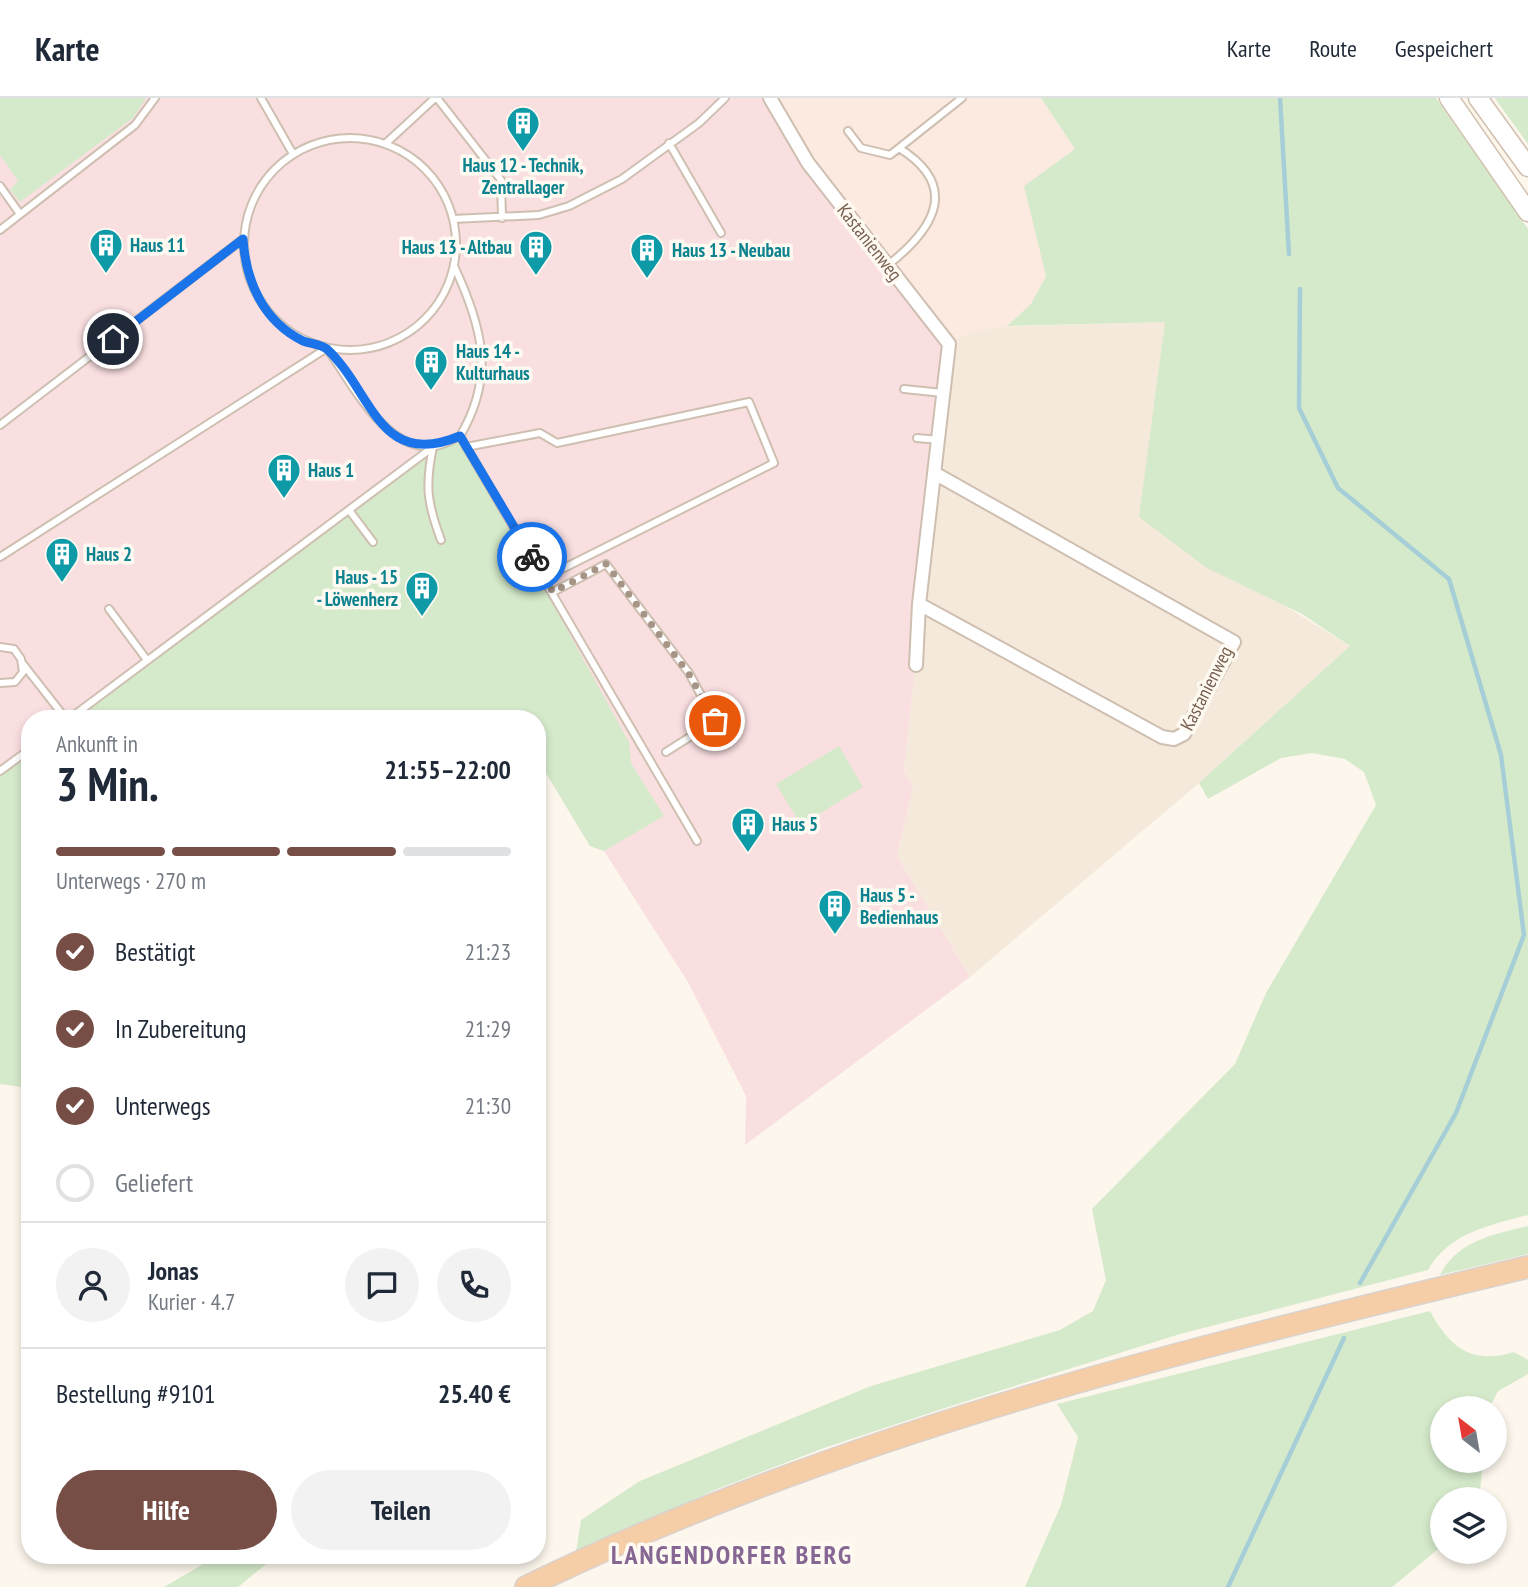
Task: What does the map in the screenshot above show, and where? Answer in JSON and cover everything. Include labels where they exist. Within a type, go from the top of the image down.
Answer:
[{"type":"highway","points":[[526,1587],[649,1530],[844,1454],[947,1420],[1164,1357],[1518,1270]]},
{"type":"main road","points":[[1448,98],[1528,212]]},
{"type":"main road","points":[[1478,98],[1528,167]]},
{"type":"street","name":"Kastanienweg","points":[[770,98],[808,163],[949,344],[919,604],[916,665]]},
{"type":"street","name":"Kastanienweg","points":[[919,604],[1162,737],[1174,738],[1184,734],[1234,642],[936,474]]},
{"type":"lane","points":[[0,230],[135,125],[155,98]]},
{"type":"lane","points":[[261,98],[293,154]]},
{"type":"lane","points":[[385,144],[436,98],[501,180],[502,218]]},
{"type":"lane","points":[[453,219],[539,215],[569,206],[622,179],[699,123],[725,98]]},
{"type":"lane","points":[[848,131],[862,148],[890,155],[962,98]]},
{"type":"lane","points":[[341,138],[385,144],[406,154],[424,168],[439,186],[453,219],[456,243],[454,266],[444,293],[427,317],[404,336],[380,346],[354,351],[327,348],[303,341],[282,327],[265,309],[252,288],[245,264],[243,239],[247,214],[258,191],[273,170],[293,154],[319,142],[341,138]]},
{"type":"lane","points":[[669,143],[721,233]]},
{"type":"lane","points":[[888,264],[916,243],[929,220],[935,198],[933,179],[919,161],[899,148]]},
{"type":"lane","points":[[0,186],[20,214]]},
{"type":"lane","points":[[0,425],[243,239]]},
{"type":"lane","points":[[79,710],[433,447],[460,436],[479,401],[483,361],[470,299],[454,266]]},
{"type":"lane","points":[[327,348],[385,429],[403,441],[433,447]]},
{"type":"lane","points":[[0,557],[327,348]]},
{"type":"lane","points":[[904,389],[944,393]]},
{"type":"lane","points":[[466,447],[540,433],[557,443],[750,402],[774,463],[544,578]]},
{"type":"lane","points":[[460,436],[697,841]]},
{"type":"lane","points":[[917,438],[939,440]]},
{"type":"lane","points":[[433,447],[427,476],[428,506],[441,540]]},
{"type":"lane","points":[[349,510],[373,542]]},
{"type":"lane","points":[[553,592],[606,564],[689,674],[715,721],[666,752]]},
{"type":"lane","points":[[109,609],[148,660]]},
{"type":"lane","points":[[0,647],[14,649],[60,710]]},
{"type":"lane","points":[[0,683],[9,684],[20,678],[23,664]]},
{"type":"lane","points":[[0,772],[21,756]]},
{"type":"shaded area","points":[[0,98],[770,98],[808,163],[949,344],[904,771],[913,786],[897,856],[970,977],[745,1145],[746,1096],[688,982],[604,851],[590,846],[546,773],[546,710],[21,710],[21,1087],[0,1084]]},
{"type":"shaded area","points":[[770,98],[1041,98],[1075,149],[1025,186],[1046,276],[1031,304],[1007,326],[968,333],[949,344],[808,163]]},
{"type":"shaded area","points":[[1165,322],[1140,517],[1350,646],[1199,783],[970,977],[897,856],[913,786],[904,771],[949,344],[986,327]]},
{"type":"green space","points":[[0,98],[146,98],[133,118],[20,202],[10,190],[18,181],[0,155]]},
{"type":"green space","points":[[1041,98],[1436,98],[1528,229],[1528,1215],[1485,1227],[1459,1239],[1437,1257],[1428,1270],[1180,1334],[824,1448],[717,1489],[576,1552],[581,1520],[640,1481],[871,1386],[1060,1330],[1093,1311],[1106,1280],[1092,1209],[1235,1064],[1266,993],[1376,805],[1364,772],[1345,759],[1312,753],[1281,758],[1208,799],[1199,783],[1350,646],[1302,614],[1207,568],[1139,517],[1165,322],[1007,326],[1031,304],[1046,276],[1024,186],[1075,149]]},
{"type":"green space","points":[[1495,98],[1528,98],[1528,144],[1499,104]]},
{"type":"green space","points":[[460,436],[629,742],[631,763],[664,816],[604,851],[590,846],[546,773],[546,710],[81,710],[433,447]]},
{"type":"green space","points":[[839,746],[863,787],[801,825],[776,784]]},
{"type":"green space","points":[[21,756],[21,1087],[0,1084],[0,771]]},
{"type":"green space","points":[[1528,1226],[1528,1254],[1440,1275],[1447,1263],[1466,1247],[1490,1236]]},
{"type":"green space","points":[[1430,1311],[1446,1335],[1464,1350],[1486,1356],[1514,1352],[1528,1360],[1528,1374],[1498,1391],[1496,1396],[1430,1396],[1430,1474],[1482,1474],[1480,1487],[1430,1487],[1430,1556],[1392,1587],[1025,1587],[1061,1505],[1078,1437],[1057,1404]]},
{"type":"green space","points":[[203,1564],[266,1564],[238,1587],[164,1587]]},
{"type":"waterway","points":[[1280,98],[1289,254]]},
{"type":"waterway","points":[[1300,289],[1299,408],[1338,488],[1449,579],[1501,755],[1524,935],[1456,1113],[1360,1283]]},
{"type":"waterway","points":[[1228,1587],[1344,1338]]},
{"type":"way so far","points":[[532,557],[553,592],[606,564],[689,674],[715,721]]},
{"type":"place","name":"Haus 12 - Technik, Zentrallager","points":[[523,153]]},
{"type":"place","name":"Haus 11","points":[[106,275]]},
{"type":"place","name":"Haus 13 - Altbau","points":[[536,277]]},
{"type":"place","name":"Haus 13 - Neubau","points":[[647,280]]},
{"type":"place","name":"Haus 14 - Kulturhaus","points":[[431,392]]},
{"type":"place","name":"Haus 1","points":[[284,500]]},
{"type":"place","name":"Haus 2","points":[[62,584]]},
{"type":"place","name":"Haus - 15 - Löwenherz","points":[[422,618]]},
{"type":"place","name":"Haus 5","points":[[748,854]]},
{"type":"place","name":"Haus 5 - Bedienhaus","points":[[835,936]]},
{"type":"district","name":"LANGENDORFER BERG","points":[[732,1555]]},
{"type":"route","points":[[113,339],[243,239],[245,264],[252,288],[265,309],[282,327],[303,341],[327,348],[385,429],[403,441],[433,447],[460,436],[532,557]]}]
